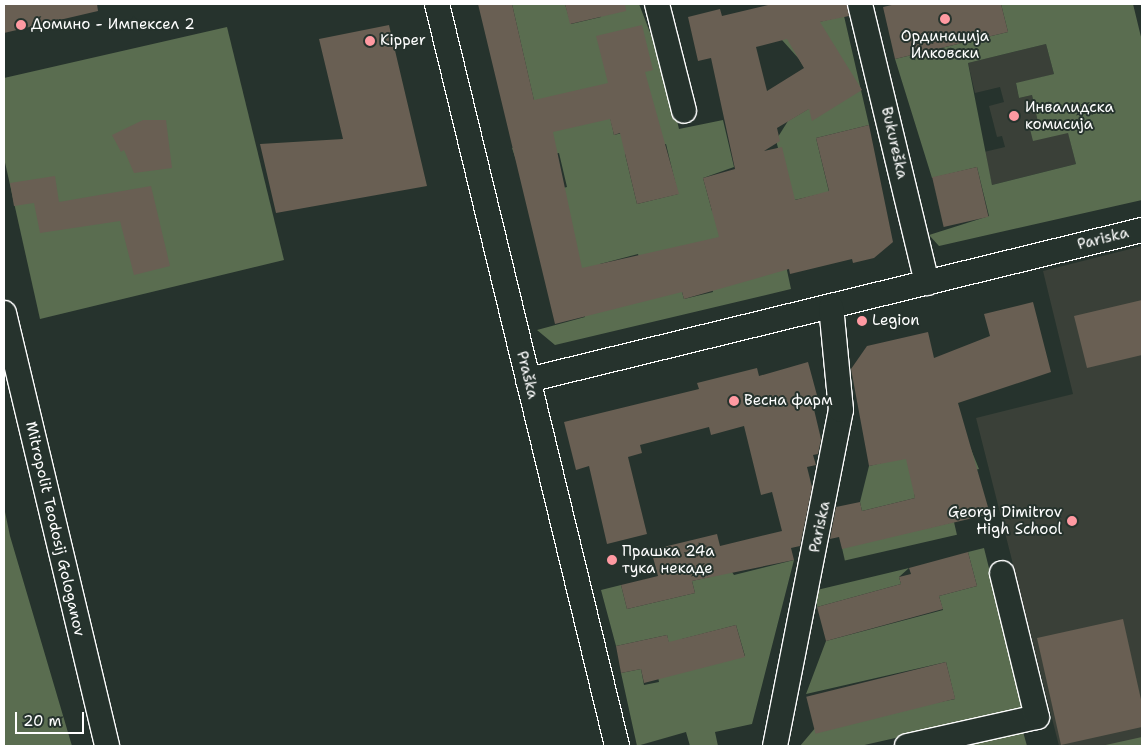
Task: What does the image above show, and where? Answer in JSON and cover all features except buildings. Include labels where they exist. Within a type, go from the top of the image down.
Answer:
[{"type":"street","name":"Praška","points":[[437,4],[617,746]]},
{"type":"street","points":[[657,4],[684,111]]},
{"type":"street","name":"Bukureška","points":[[860,4],[927,283]]},
{"type":"street","name":"Pariska","points":[[528,380],[1142,230]]},
{"type":"street","name":"Pariska","points":[[775,746],[841,410],[831,307]]},
{"type":"street","name":"Mitropolit Teodosij Gologanov","points":[[5,325],[107,746]]},
{"type":"street","points":[[907,746],[1037,717],[1002,572]]},
{"type":"shaded area","name":"Инвалидска комисија","points":[[1046,44],[1054,74],[1016,84],[1019,98],[1032,95],[1039,127],[1068,132],[1076,164],[992,185],[984,152],[1005,147],[1002,136],[997,137],[989,106],[1004,102],[1000,87],[975,93],[968,63]]},
{"type":"shaded area","name":"Georgi Dimitrov High School","points":[[1142,246],[1142,746],[1059,746],[976,418],[1073,394],[1043,271]]},
{"type":"green space","points":[[512,4],[565,4],[571,24],[601,17],[601,4],[639,4],[665,71],[679,129],[723,120],[734,167],[703,178],[712,211],[779,152],[776,140],[788,121],[817,104],[830,110],[799,59],[782,40],[790,29],[844,16],[869,125],[816,138],[829,192],[773,205],[791,289],[555,345],[537,330],[585,317],[577,284],[526,197],[567,187],[559,153],[517,163],[512,148],[543,140]],"holes":[[[606,99],[658,124],[614,135]],[[666,144],[678,194],[637,204],[625,154]],[[700,242],[713,292],[684,299],[682,292]],[[638,254],[648,291],[611,308],[600,264]]]},
{"type":"green space","points":[[1001,4],[1133,4],[1142,41],[1142,200],[939,246],[929,235],[989,216],[977,167],[932,178],[895,59],[1008,32]],"holes":[[[1046,44],[1054,74],[1016,83],[1019,98],[1032,95],[1039,127],[1030,129],[1033,141],[1068,133],[1076,164],[992,185],[968,63]]]},
{"type":"green space","points":[[227,27],[284,260],[40,319],[4,158],[4,78]]},
{"type":"green space","points":[[968,442],[979,469],[913,484],[915,498],[862,511],[860,502],[869,466]]},
{"type":"green space","points":[[4,507],[10,536],[72,746],[4,746]]},
{"type":"green space","points":[[954,522],[957,535],[845,561],[842,548]]},
{"type":"green space","points":[[984,548],[1024,709],[860,746],[800,746],[816,727],[955,699],[946,662],[806,694],[826,641],[943,610],[939,596],[977,586],[968,552]]},
{"type":"green space","points":[[723,559],[734,575],[794,560],[752,724],[715,732],[718,746],[690,746],[686,732],[637,746],[621,673],[641,669],[644,685],[659,682],[656,666],[673,662],[667,635],[616,646],[601,590],[621,585],[627,609],[695,593],[692,581],[710,577]],"holes":[[[736,625],[745,656],[681,639]]]},
{"type":"green space","points":[[909,568],[899,577],[901,584],[817,607],[817,590]]},
{"type":"green space","points":[[1020,721],[1027,746],[937,746]]},
{"type":"green space","points":[[1142,737],[1142,746],[1101,746]]},
{"type":"place","name":"Ординација Илковски","points":[[945,19]]},
{"type":"place","name":"Домино - Импексел 2","points":[[21,25]]},
{"type":"place","name":"Kipper","points":[[370,41]]},
{"type":"place","name":"Инвалидска комисија","points":[[1014,116]]},
{"type":"place","name":"Legion","points":[[862,321]]},
{"type":"place","name":"Весна фарм","points":[[734,401]]},
{"type":"place","name":"Georgi Dimitrov High School","points":[[1072,521]]},
{"type":"place","name":"Прашка 24а тука некаде","points":[[612,560]]}]
